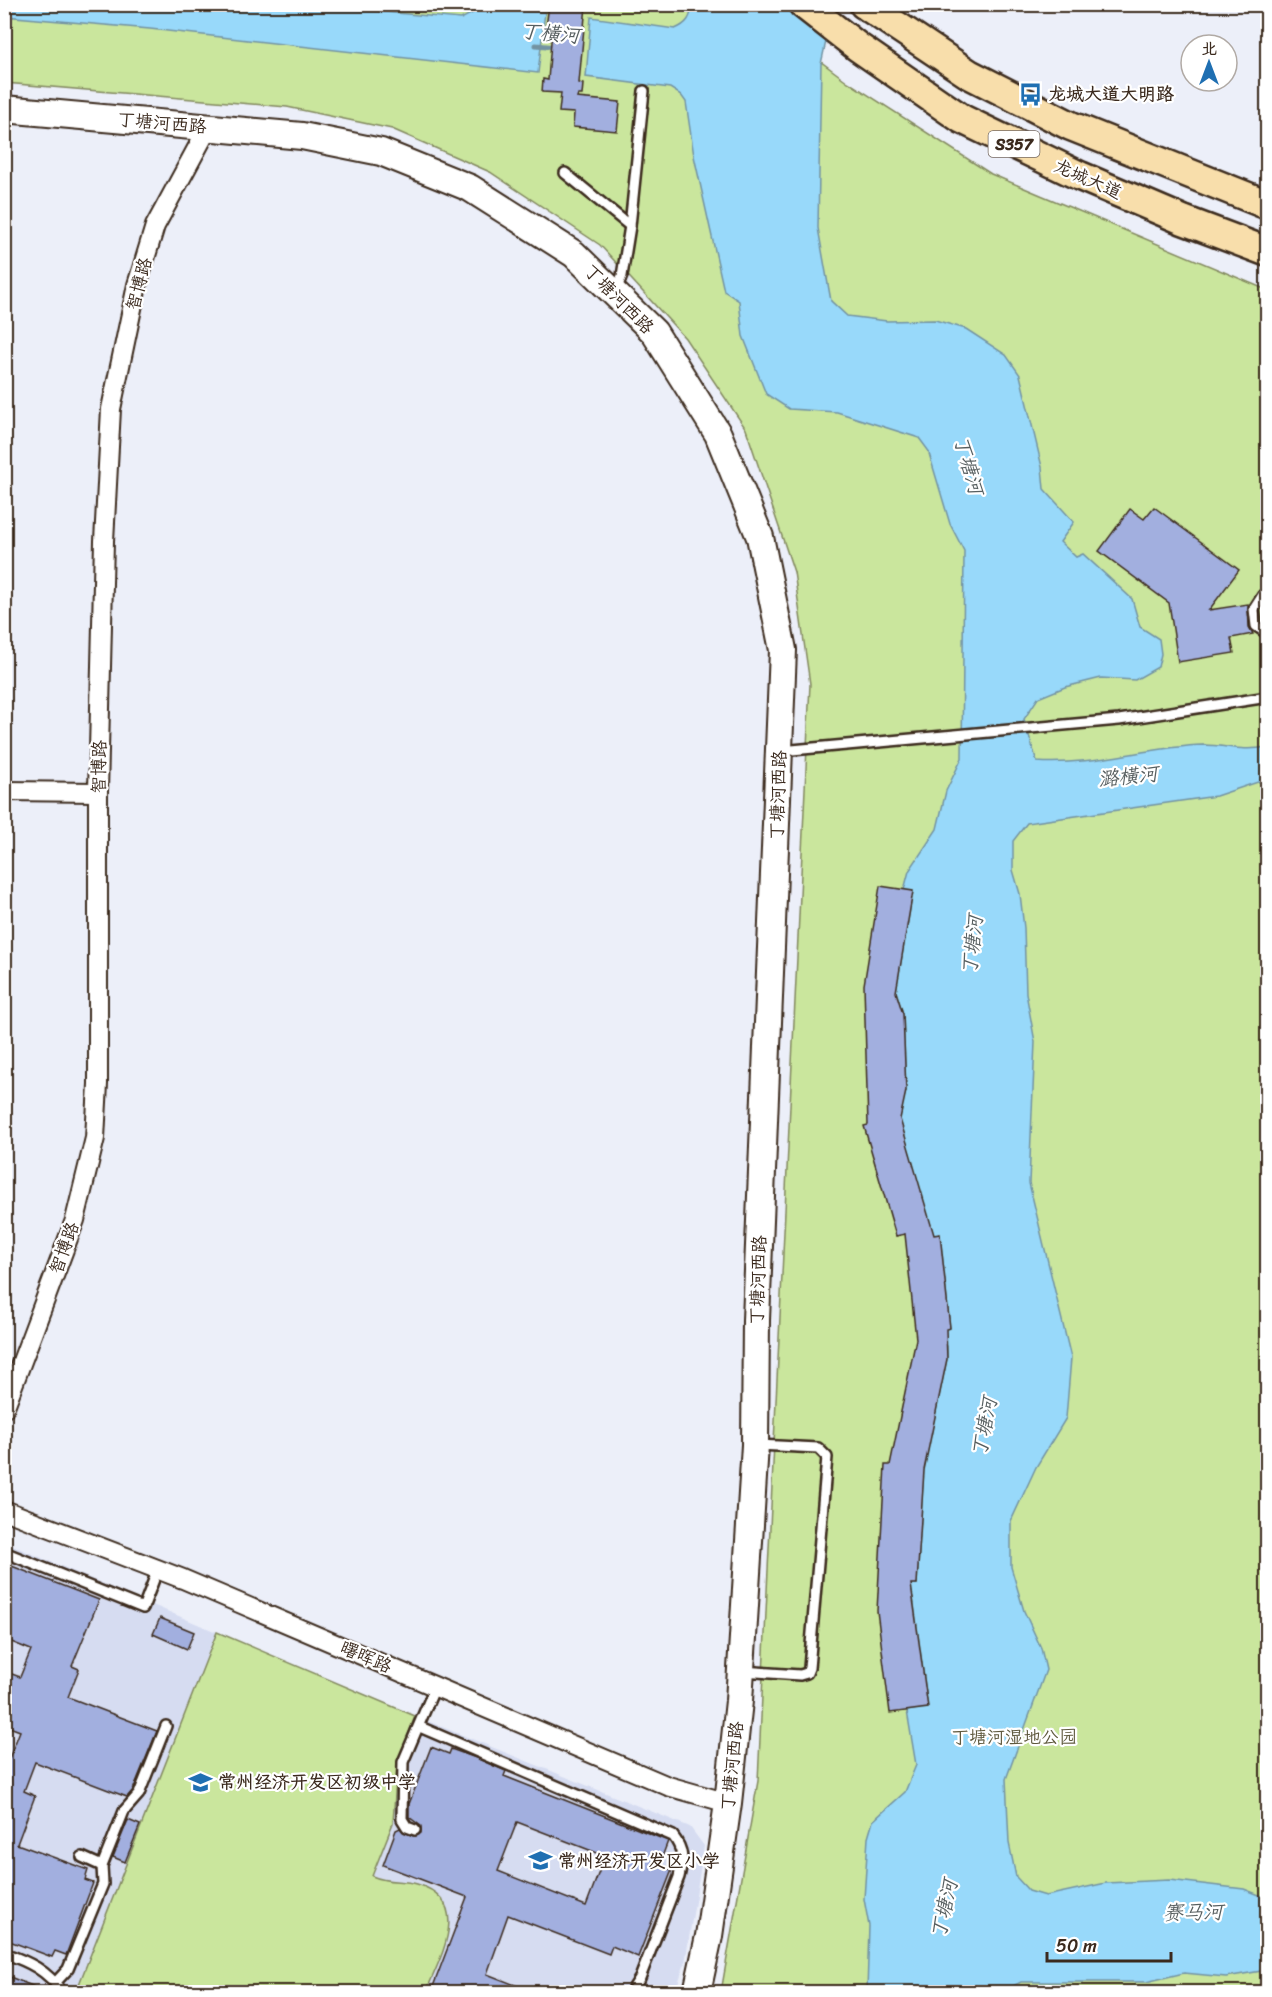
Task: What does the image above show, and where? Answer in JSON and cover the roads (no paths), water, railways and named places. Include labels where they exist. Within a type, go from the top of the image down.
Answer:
[{"type":"main road","name":"龙城大道","points":[[803,4],[858,47],[962,119],[1090,180],[1268,252]]},
{"type":"main road","name":"S357","points":[[864,4],[969,74],[1071,126],[1268,205]]},
{"type":"street","name":"丁塘河西路","points":[[4,109],[302,136],[393,157],[470,188],[574,254],[654,332],[718,434],[760,537],[783,650],[756,1320],[755,1445],[729,1803],[709,1936],[697,1992]]},
{"type":"street","name":"智博路","points":[[4,1410],[75,1220],[95,1138],[99,1084],[99,792],[104,541],[111,409],[136,285],[155,226],[208,128]]},
{"type":"street","points":[[4,791],[99,792]]},
{"type":"street","name":"曙晖路","points":[[4,1510],[158,1569],[669,1786],[729,1803]]},
{"type":"lane","points":[[615,294],[622,276],[630,226],[644,91]]},
{"type":"lane","points":[[565,173],[630,226]]},
{"type":"lane","points":[[1268,594],[1263,595],[1254,609],[1256,626],[1268,634]]},
{"type":"lane","points":[[780,751],[1126,719],[1268,697]]},
{"type":"lane","points":[[740,1671],[800,1675],[807,1673],[826,1457],[819,1448],[755,1445]]},
{"type":"lane","points":[[4,1552],[143,1608],[158,1569]]},
{"type":"lane","points":[[415,1830],[407,1827],[402,1819],[403,1761],[420,1727],[435,1687]]},
{"type":"lane","points":[[55,1983],[68,1969],[102,1884],[102,1866],[124,1811],[139,1794],[166,1726]]},
{"type":"lane","points":[[420,1727],[673,1836],[681,1846],[682,1861],[679,1876],[640,1978],[631,1992]]},
{"type":"lane","points":[[82,1857],[102,1866]]},
{"type":"lane","points":[[4,1953],[31,1963],[62,1992]]},
{"type":"water","points":[[5,4],[299,4],[461,19],[484,7],[545,12],[538,73],[150,29],[4,16]]},
{"type":"water","points":[[692,5],[834,5],[821,64],[818,228],[831,301],[847,316],[887,321],[935,320],[966,329],[1006,355],[1020,375],[1042,467],[1044,489],[1074,522],[1060,542],[1076,557],[1083,554],[1132,599],[1140,627],[1159,639],[1161,654],[1158,667],[1135,680],[1101,678],[1065,687],[1038,698],[1024,719],[1037,762],[1099,759],[1182,746],[1203,745],[1241,749],[1267,747],[1267,779],[1216,796],[1027,823],[1013,841],[1013,870],[1020,894],[1024,928],[1026,993],[1035,1042],[1029,1183],[1071,1358],[1066,1418],[1036,1467],[1011,1521],[1011,1567],[1024,1611],[1041,1648],[1046,1670],[1006,1779],[1009,1843],[1016,1877],[1029,1891],[1046,1896],[1106,1883],[1169,1880],[1244,1889],[1267,1898],[1267,1970],[1226,1977],[1184,1973],[1146,1982],[1021,1982],[1001,1992],[867,1992],[869,1926],[864,1899],[868,1838],[873,1821],[905,1792],[916,1765],[907,1711],[928,1707],[913,1597],[904,1583],[917,1584],[924,1467],[947,1359],[947,1346],[931,1343],[933,1330],[950,1328],[940,1234],[932,1235],[899,1116],[906,1091],[903,1014],[896,991],[913,892],[904,890],[909,871],[937,829],[946,791],[962,758],[964,551],[950,524],[928,450],[919,438],[837,412],[789,409],[766,394],[743,336],[739,301],[724,291],[694,156],[686,102],[681,95],[670,88],[586,77],[591,17],[675,29],[688,20]]},
{"type":"waterway","name":"丁横河","points":[[536,45],[557,47]]},
{"type":"place","name":"龙城大道大明路","points":[[1030,94]]},
{"type":"place","name":"常州经济开发区初级中学","points":[[200,1782]]},
{"type":"place","name":"常州经济开发区小学","points":[[540,1861]]},
{"type":"water label","name":"丁塘河","points":[[969,465]]},
{"type":"water label","name":"潞横河","points":[[1128,776]]},
{"type":"water label","name":"丁塘河","points":[[972,945]]},
{"type":"water label","name":"丁塘河","points":[[984,1427]]},
{"type":"water label","name":"丁塘河","points":[[944,1909]]},
{"type":"water label","name":"赛马河","points":[[1193,1912]]},
{"type":"park label","name":"丁塘河湿地公园","points":[[1014,1737]]}]
